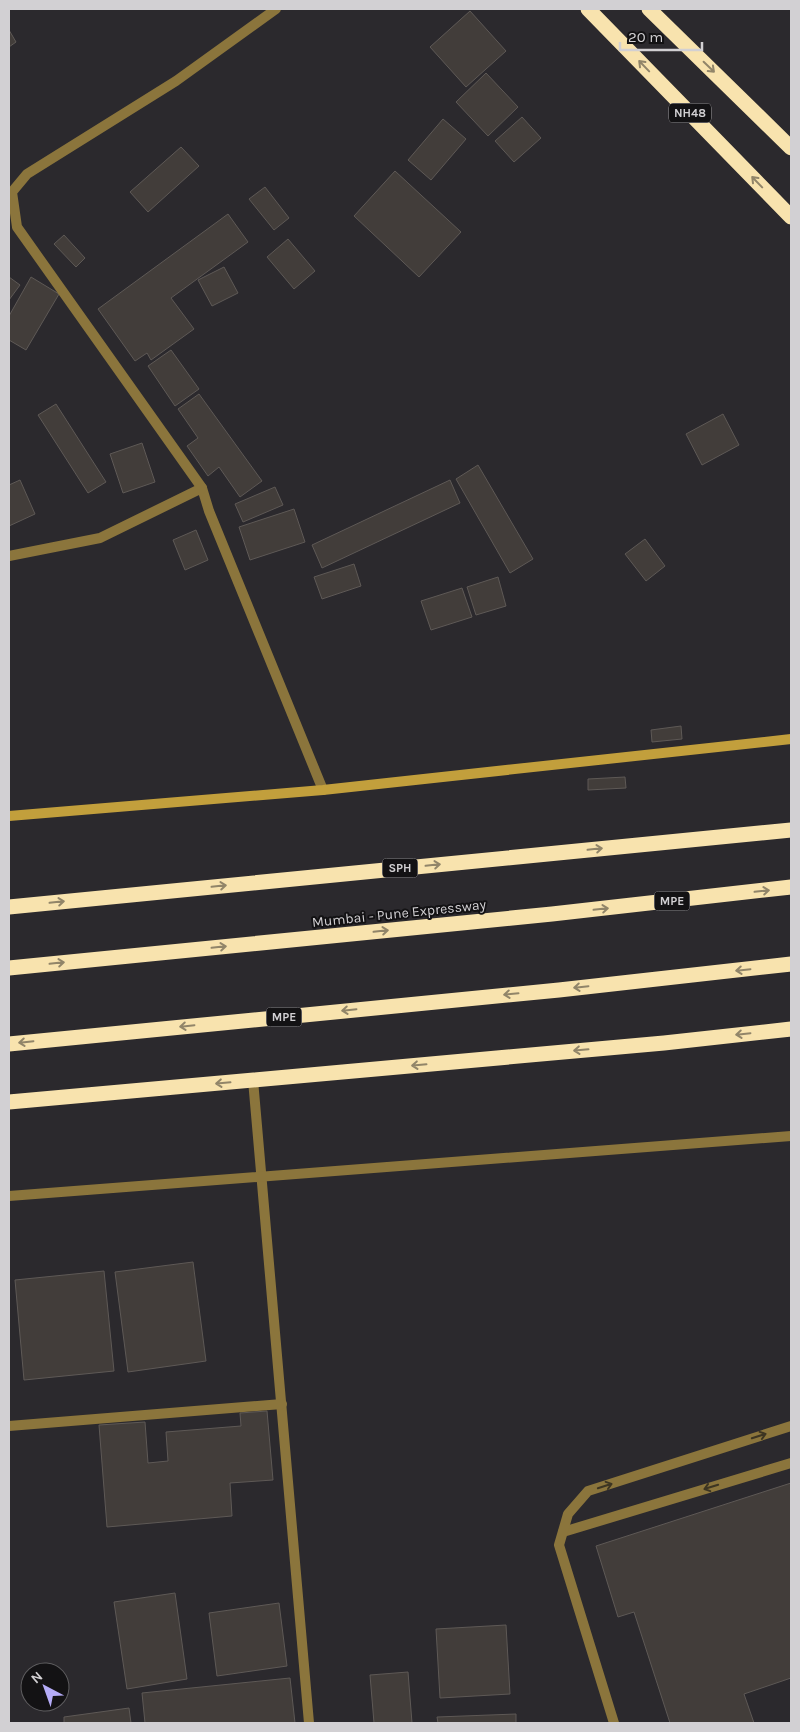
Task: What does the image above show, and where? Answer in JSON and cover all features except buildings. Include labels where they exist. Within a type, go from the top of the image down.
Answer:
[{"type":"highway","name":"NH48","points":[[588,9],[791,217]]},
{"type":"highway","points":[[649,9],[791,148]]},
{"type":"highway","name":"SPH","points":[[9,907],[791,830]]},
{"type":"highway","name":"Mumbai - Pune Expressway","points":[[9,968],[552,914],[791,887]]},
{"type":"highway","name":"MPE","points":[[9,1044],[559,990],[791,964]]},
{"type":"highway","points":[[9,1102],[664,1043],[791,1029]]},
{"type":"street","points":[[17,226],[12,192],[27,174],[176,82],[276,9]]},
{"type":"street","points":[[9,219],[17,226],[202,488],[209,511],[323,790]]},
{"type":"street","points":[[9,556],[100,538],[202,488]]},
{"type":"street","points":[[9,816],[323,790],[791,739]]},
{"type":"street","points":[[253,1080],[310,1723]]},
{"type":"street","points":[[9,1196],[262,1175],[791,1136]]},
{"type":"street","points":[[9,1426],[282,1404]]},
{"type":"street","points":[[614,1723],[559,1545],[568,1514],[588,1491],[791,1426]]},
{"type":"street","points":[[563,1532],[791,1462]]}]
